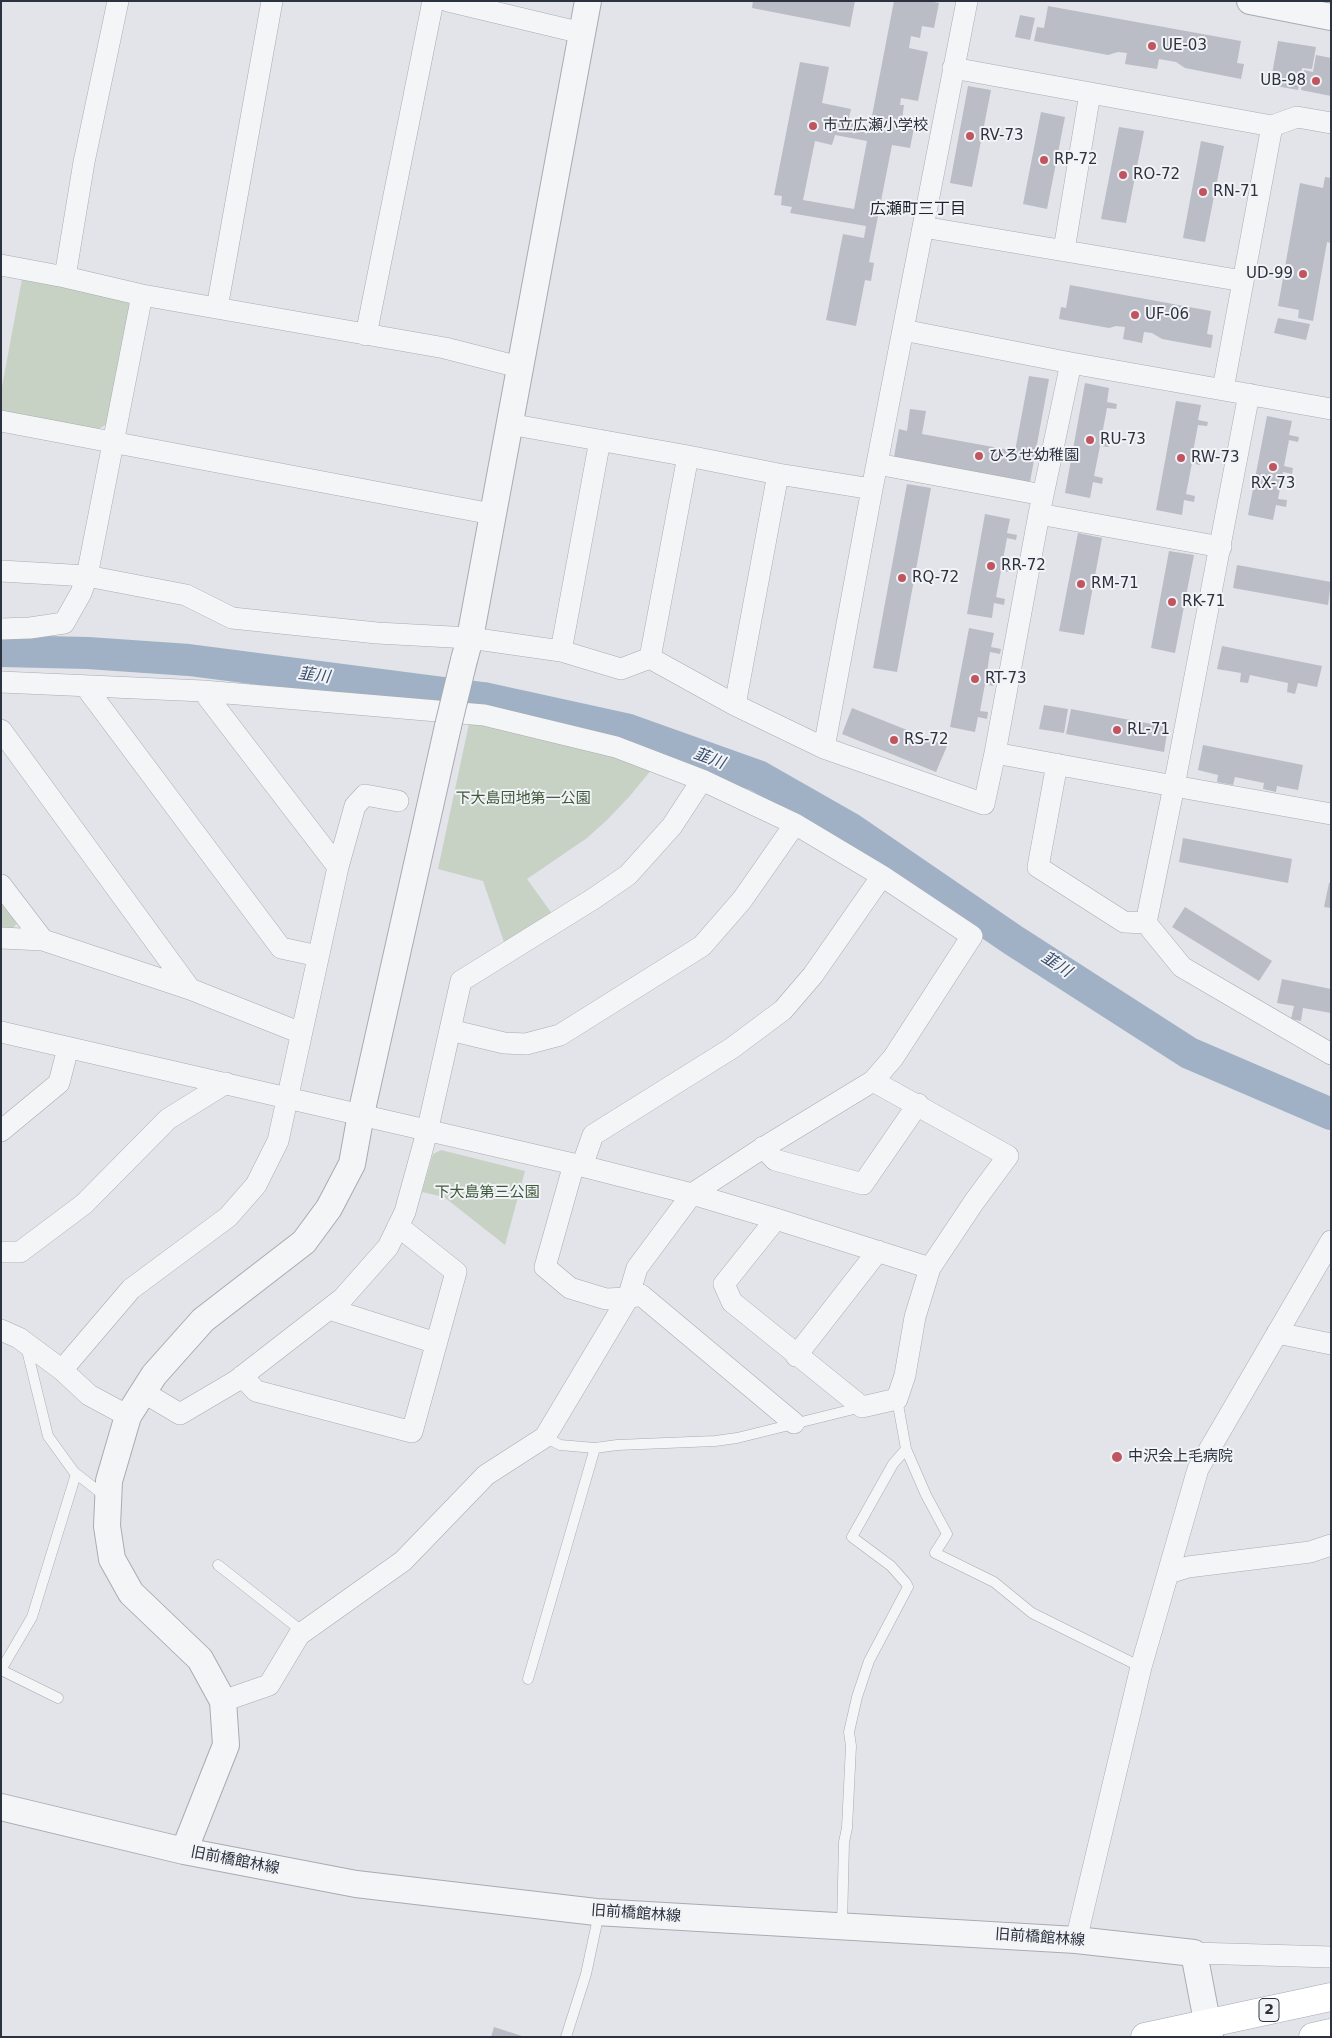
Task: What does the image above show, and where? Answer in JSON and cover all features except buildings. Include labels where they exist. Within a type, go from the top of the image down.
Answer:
[{"type":"main road","name":"2","points":[[1145,2037],[1209,2030],[1331,1997]]},
{"type":"main road","points":[[1313,2037],[1331,2033]]},
{"type":"street","points":[[65,277],[84,162],[118,1]]},
{"type":"street","points":[[216,308],[272,1]]},
{"type":"street","points":[[366,335],[433,1]]},
{"type":"street","points":[[448,1],[582,33]]},
{"type":"street","points":[[184,1851],[226,1746],[223,1701],[200,1659],[131,1593],[112,1558],[107,1526],[110,1481],[128,1416],[154,1375],[203,1320],[304,1242],[329,1208],[352,1164],[361,1114],[467,649],[588,1]]},
{"type":"street","points":[[824,748],[872,488],[967,1]]},
{"type":"street","points":[[1250,1],[1331,17]]},
{"type":"street","points":[[953,68],[1272,126],[1297,117],[1331,123]]},
{"type":"street","points":[[1064,250],[1090,92]]},
{"type":"street","points":[[1223,389],[1272,126]]},
{"type":"street","points":[[923,227],[1243,281]]},
{"type":"street","points":[[1,265],[65,277],[142,295],[445,348],[519,367]]},
{"type":"street","points":[[1,629],[30,628],[64,622],[81,593],[87,576],[142,295]]},
{"type":"street","points":[[904,330],[1071,363],[1331,408]]},
{"type":"street","points":[[1,570],[87,576],[186,595],[232,618],[377,634],[467,649],[561,651],[621,669],[650,658],[735,705],[824,748],[984,804],[1041,505],[1071,363]]},
{"type":"street","points":[[1146,923],[1221,547],[1249,394]]},
{"type":"street","points":[[1,421],[492,514]]},
{"type":"street","points":[[508,424],[778,474],[872,488]]},
{"type":"street","points":[[561,651],[600,440]]},
{"type":"street","points":[[650,658],[688,456]]},
{"type":"street","points":[[877,464],[1221,547]]},
{"type":"street","points":[[735,705],[778,474]]},
{"type":"street","points":[[1,682],[203,691],[484,715],[616,747],[702,780],[795,824],[882,876],[972,936],[893,1058],[873,1081],[692,1194],[637,1268],[628,1298],[544,1437],[486,1475],[403,1561],[299,1635],[269,1685],[223,1701]]},
{"type":"street","points":[[85,686],[281,948],[318,956]]},
{"type":"street","points":[[203,691],[338,867]]},
{"type":"street","points":[[1,730],[190,990]]},
{"type":"street","points":[[995,753],[1331,814]]},
{"type":"street","points":[[1057,764],[1038,867],[1124,922],[1146,923],[1182,967],[1331,1054]]},
{"type":"street","points":[[143,1392],[180,1414],[242,1376],[343,1298],[388,1247],[405,1212],[427,1132],[461,981],[593,899],[628,875],[672,826],[702,780]]},
{"type":"street","points":[[62,1370],[131,1289],[228,1217],[256,1185],[278,1141],[338,867],[355,806],[365,795],[398,801]]},
{"type":"street","points":[[450,1030],[504,1043],[526,1044],[560,1035],[702,946],[742,900],[795,824]]},
{"type":"street","points":[[794,1423],[641,1295],[628,1298],[606,1299],[570,1288],[545,1267],[578,1165],[594,1135],[732,1048],[783,1010],[813,975],[882,876]]},
{"type":"street","points":[[1,885],[43,940]]},
{"type":"street","points":[[1,938],[43,940],[190,990],[301,1033]]},
{"type":"street","points":[[1,1032],[361,1114],[427,1132],[578,1165],[692,1194],[930,1268]]},
{"type":"street","points":[[1,1131],[60,1083],[68,1048]]},
{"type":"street","points":[[776,1219],[724,1284],[732,1302],[796,1356],[862,1407],[897,1399],[905,1375],[915,1317],[930,1268],[974,1202],[1008,1156],[918,1104],[873,1081]]},
{"type":"street","points":[[1,1252],[20,1252],[76,1210],[168,1119],[226,1083]]},
{"type":"street","points":[[764,1148],[775,1160],[863,1184],[918,1104]]},
{"type":"street","points":[[242,1376],[256,1391],[412,1432],[456,1272],[398,1226]]},
{"type":"street","points":[[1076,1940],[1141,1667],[1198,1469],[1331,1241]]},
{"type":"street","points":[[796,1356],[878,1252]]},
{"type":"street","points":[[329,1308],[436,1342]]},
{"type":"street","points":[[1,1330],[26,1343],[62,1370],[89,1395],[128,1416]]},
{"type":"street","points":[[1277,1333],[1331,1344]]},
{"type":"street","points":[[1169,1573],[1188,1567],[1310,1552],[1331,1545]]},
{"type":"street","name":"旧前橋館林線","points":[[1,1807],[184,1851],[356,1884],[599,1912],[1076,1940],[1194,1953]]},
{"type":"street","points":[[1209,2030],[1194,1953],[1331,1956]]},
{"type":"lane","points":[[26,1343],[48,1436],[76,1474],[109,1499]]},
{"type":"lane","points":[[897,1399],[906,1449],[926,1495],[947,1534],[935,1553],[994,1582],[1032,1613],[1141,1667]]},
{"type":"lane","points":[[544,1437],[560,1446],[595,1448],[617,1445],[715,1441],[737,1438],[862,1407]]},
{"type":"lane","points":[[528,1679],[595,1448]]},
{"type":"lane","points":[[842,1926],[844,1842],[847,1828],[851,1746],[850,1732],[857,1697],[869,1661],[908,1587],[906,1582],[891,1566],[852,1537],[893,1464],[906,1449]]},
{"type":"lane","points":[[58,1698],[1,1670],[32,1617],[76,1474]]},
{"type":"lane","points":[[218,1565],[303,1632]]},
{"type":"lane","points":[[566,2037],[586,1974],[599,1912]]},
{"type":"green space","points":[[22,279],[125,298],[131,306],[107,424],[95,431],[1,412],[1,392]]},
{"type":"green space","name":"下大島団地第一公園","points":[[470,719],[490,720],[652,769],[629,797],[587,838],[527,879],[553,915],[505,945],[483,881],[438,869]]},
{"type":"green space","points":[[1,897],[20,920],[10,931],[1,928]]},
{"type":"green space","name":"下大島第三公園","points":[[441,1150],[525,1171],[505,1245],[444,1197],[422,1192],[433,1154]]},
{"type":"waterway","name":"韮川","points":[[1,651],[88,653],[189,660],[483,698],[629,730],[758,776],[851,829],[1013,940],[1189,1053],[1331,1114]]},
{"type":"place","name":"UE-03","points":[[1152,46]]},
{"type":"place","name":"UB-98","points":[[1316,81]]},
{"type":"place","name":"市立広瀬小学校","points":[[813,126]]},
{"type":"place","name":"RV-73","points":[[970,136]]},
{"type":"place","name":"RP-72","points":[[1044,160]]},
{"type":"place","name":"RO-72","points":[[1123,175]]},
{"type":"place","name":"RN-71","points":[[1203,192]]},
{"type":"place","name":"UD-99","points":[[1303,274]]},
{"type":"place","name":"UF-06","points":[[1135,315]]},
{"type":"place","name":"RU-73","points":[[1090,440]]},
{"type":"place","name":"ひろせ幼稚園","points":[[979,456]]},
{"type":"place","name":"RW-73","points":[[1181,458]]},
{"type":"place","name":"RX-73","points":[[1273,467]]},
{"type":"place","name":"RR-72","points":[[991,566]]},
{"type":"place","name":"RQ-72","points":[[902,578]]},
{"type":"place","name":"RM-71","points":[[1081,584]]},
{"type":"place","name":"RK-71","points":[[1172,602]]},
{"type":"place","name":"RT-73","points":[[975,679]]},
{"type":"place","name":"RL-71","points":[[1117,730]]},
{"type":"place","name":"RS-72","points":[[894,740]]},
{"type":"place","name":"中沢会上毛病院","points":[[1117,1457]]},
{"type":"district","name":"広瀬町三丁目","points":[[918,210]]}]
